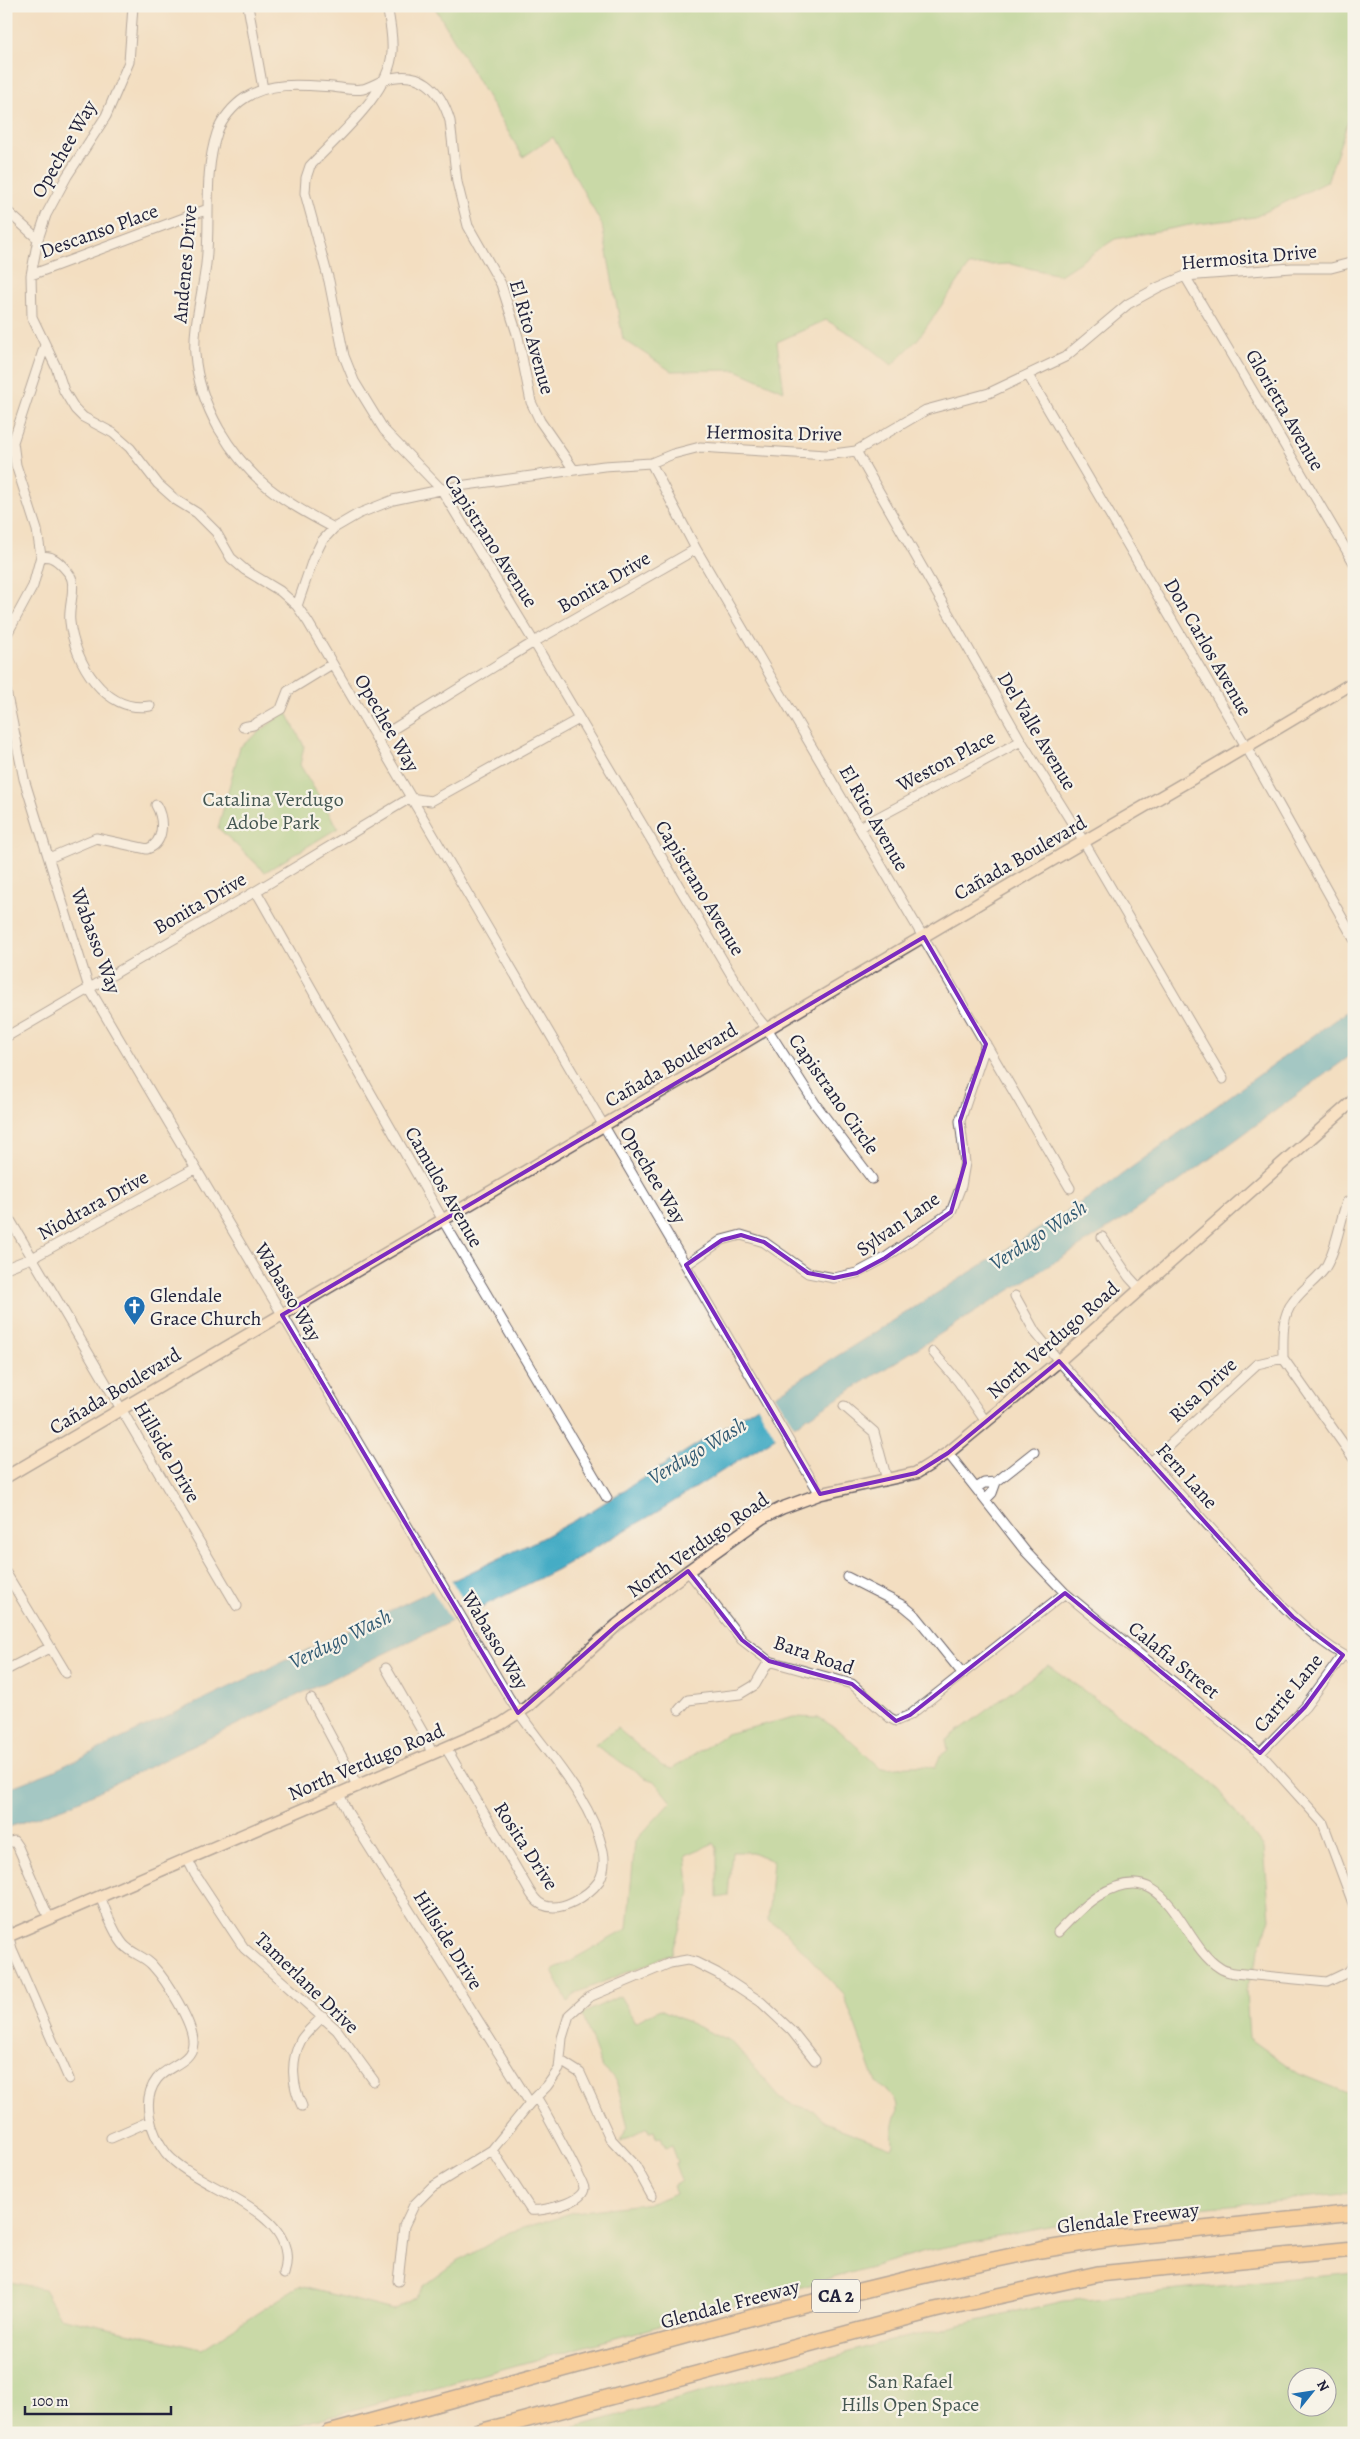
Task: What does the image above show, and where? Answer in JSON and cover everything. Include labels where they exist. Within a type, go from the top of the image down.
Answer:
[{"type":"highway","name":"Glendale Freeway","points":[[329,2433],[764,2314],[946,2270],[1040,2250],[1116,2238],[1354,2212]]},
{"type":"highway","name":"CA 2","points":[[476,2433],[934,2310],[1098,2274],[1354,2249]]},
{"type":"main road","name":"Cañada Boulevard","points":[[6,1477],[444,1222],[1084,842],[1247,748],[1354,682]]},
{"type":"main road","name":"North Verdugo Road","points":[[7,1933],[48,1918],[358,1787],[501,1724],[518,1713],[618,1626],[688,1571],[762,1518],[788,1505],[820,1494],[916,1473],[948,1453],[1059,1361],[1354,1100]]},
{"type":"street","name":"Opechee Way","points":[[133,6],[129,62],[106,116],[67,176],[46,215],[38,239],[30,275],[32,316],[56,367],[68,401],[83,416],[113,433],[130,448],[158,484],[176,500],[197,512],[216,532],[232,558],[245,570],[280,591],[297,606],[820,1494]]},
{"type":"street","points":[[248,6],[263,89]]},
{"type":"street","name":"Capistrano Avenue","points":[[387,6],[392,31],[392,54],[384,80],[374,96],[310,166],[306,178],[305,193],[329,281],[344,356],[354,381],[384,430],[441,489],[534,642],[754,1014],[768,1030]]},
{"type":"street","name":"El Rito Avenue","points":[[384,80],[405,76],[419,79],[434,89],[446,107],[450,122],[457,182],[465,220],[476,243],[491,263],[501,284],[518,337],[531,402],[540,421],[574,470]]},
{"type":"street","name":"Andenes Drive","points":[[334,528],[286,502],[263,485],[219,429],[208,406],[199,380],[195,352],[207,263],[209,171],[217,131],[228,114],[244,99],[263,89],[284,85],[357,90],[384,80]]},
{"type":"street","name":"Descanso Place","points":[[30,275],[208,209]]},
{"type":"street","points":[[6,210],[38,239]]},
{"type":"street","name":"Hermosita Drive","points":[[297,606],[313,559],[322,541],[334,528],[358,514],[393,500],[441,489],[574,470],[651,463],[673,454],[700,447],[826,455],[856,452],[926,410],[989,393],[1065,357],[1128,304],[1159,287],[1185,276],[1292,268],[1331,268],[1354,262]]},
{"type":"street","name":"Glorietta Avenue","points":[[1185,276],[1354,563]]},
{"type":"street","points":[[6,636],[33,586],[41,556],[37,530],[10,441],[45,345]]},
{"type":"street","name":"Don Carlos Avenue","points":[[1028,375],[1247,748],[1354,939]]},
{"type":"street","name":"Del Valle Avenue","points":[[856,452],[1021,741],[1084,842],[1223,1078]]},
{"type":"street","name":"El Rito Avenue","points":[[651,463],[696,549],[1070,1188]]},
{"type":"street","name":"Bonita Drive","points":[[377,739],[534,642],[696,549]]},
{"type":"street","points":[[41,556],[53,558],[71,577],[70,620],[72,635],[81,659],[102,692],[128,706],[139,708],[150,706]]},
{"type":"street","points":[[242,727],[253,725],[281,709],[288,691],[332,664]]},
{"type":"street","name":"Wabasso Way","points":[[6,691],[24,780],[89,988],[518,1713],[569,1780],[594,1823],[603,1851],[604,1865],[600,1879]]},
{"type":"street","points":[[410,798],[431,800],[579,719]]},
{"type":"street","name":"Weston Place","points":[[860,827],[1021,741]]},
{"type":"street","name":"Bonita Drive","points":[[6,1037],[256,891],[410,798]]},
{"type":"street","points":[[49,858],[96,838],[147,849],[154,846],[160,837],[162,816],[156,805]]},
{"type":"street","name":"Camulos Avenue","points":[[256,891],[444,1222],[607,1498]]},
{"type":"street","name":"Capistrano Circle","points":[[768,1030],[816,1105],[872,1178]]},
{"type":"street","name":"Sylvan Lane","points":[[686,1265],[722,1240],[741,1235],[764,1242],[808,1273],[834,1278],[857,1274],[885,1258],[951,1212],[960,1192],[965,1163],[960,1121],[986,1044]]},
{"type":"street","name":"Niodrara Drive","points":[[6,1268],[34,1257],[194,1168]]},
{"type":"street","points":[[1354,1198],[1347,1202],[1338,1226],[1335,1247],[1324,1268],[1292,1302],[1285,1320],[1284,1358],[1354,1459]]},
{"type":"street","name":"Hillside Drive","points":[[6,1213],[34,1257],[237,1606]]},
{"type":"street","points":[[1102,1237],[1129,1277],[1140,1289]]},
{"type":"street","name":"Fern Lane","points":[[1015,1296],[1035,1332],[1059,1361],[1293,1617],[1343,1655],[1354,1660]]},
{"type":"street","points":[[933,1352],[958,1381],[986,1422]]},
{"type":"street","name":"Risa Drive","points":[[1151,1462],[1257,1364],[1284,1358]]},
{"type":"street","points":[[844,1406],[874,1432],[888,1480]]},
{"type":"street","points":[[985,1500],[992,1494],[996,1482],[1034,1452]]},
{"type":"street","name":"Calafia Street","points":[[948,1453],[1026,1552],[1065,1593],[1260,1753],[1322,1823],[1354,1906]]},
{"type":"street","points":[[976,1488],[984,1483],[996,1482]]},
{"type":"street","name":"Bara Road","points":[[688,1571],[742,1640],[769,1661],[852,1684],[890,1718],[896,1721],[910,1715],[963,1674]]},
{"type":"street","points":[[6,1573],[49,1648],[66,1673]]},
{"type":"street","points":[[847,1577],[904,1606],[916,1616],[963,1674],[1065,1593]]},
{"type":"street","points":[[6,1670],[49,1648]]},
{"type":"street","name":"Carrie Lane","points":[[1260,1753],[1304,1707],[1343,1655]]},
{"type":"street","points":[[679,1710],[688,1700],[740,1694],[755,1685],[769,1661]]},
{"type":"street","points":[[386,1668],[426,1738],[432,1754]]},
{"type":"street","points":[[311,1699],[358,1787]]},
{"type":"street","name":"Rosita Drive","points":[[446,1748],[526,1885],[541,1905],[551,1908],[562,1906],[585,1894],[600,1879]]},
{"type":"street","name":"Hillside Drive","points":[[339,1794],[348,1813],[533,2100],[543,2106],[564,2150],[584,2183],[584,2192],[579,2198],[542,2210],[531,2210],[492,2150]]},
{"type":"street","points":[[6,1843],[14,1842],[18,1847],[48,1918]]},
{"type":"street","name":"Tamerlane Drive","points":[[187,1858],[195,1874],[244,1948],[337,2030],[374,2081]]},
{"type":"street","points":[[1058,1932],[1096,1897],[1111,1889],[1126,1885],[1142,1886],[1160,1894],[1204,1953],[1220,1968],[1234,1973],[1327,1982],[1348,1972],[1354,1965]]},
{"type":"street","points":[[100,1896],[121,1942],[133,1953],[153,1966],[180,2008],[192,2032],[193,2043],[188,2057],[164,2073],[153,2087],[149,2101],[150,2121],[167,2154],[183,2169],[237,2198],[276,2231],[286,2247],[288,2262],[284,2274]]},
{"type":"street","points":[[7,1933],[12,1949],[68,2079]]},
{"type":"street","points":[[398,2281],[404,2226],[414,2206],[432,2187],[492,2150],[555,2076],[561,2061],[565,2024],[569,2015],[583,2001],[670,1962],[687,1960],[717,1973],[754,1996],[792,2031],[815,2060]]},
{"type":"street","points":[[302,2106],[294,2090],[293,2068],[302,2040],[323,2016]]},
{"type":"street","points":[[561,2061],[580,2073],[610,2138],[635,2164],[652,2196]]},
{"type":"street","points":[[111,2138],[150,2121]]},
{"type":"highlighted area","points":[[924,937],[986,1044],[960,1121],[965,1163],[951,1212],[885,1258],[857,1273],[834,1278],[808,1273],[764,1242],[741,1235],[722,1240],[686,1265],[820,1494],[916,1473],[948,1453],[1059,1361],[1262,1585],[1293,1617],[1343,1655],[1305,1707],[1260,1753],[1065,1593],[910,1715],[896,1721],[852,1684],[769,1661],[742,1640],[688,1571],[617,1625],[518,1713],[282,1315]]},
{"type":"green space","points":[[434,6],[1354,6],[1352,110],[1327,182],[1255,217],[1190,225],[1115,239],[1060,275],[1010,264],[969,266],[918,339],[892,365],[861,340],[826,320],[777,342],[784,391],[736,370],[671,371],[623,339],[602,225],[553,137],[523,157]]},
{"type":"green space","name":"Catalina Verdugo Adobe Park","points":[[286,711],[304,746],[300,765],[338,828],[265,872],[218,828],[240,747]]},
{"type":"green space","points":[[1048,1665],[1212,1782],[1264,1848],[1270,1918],[1246,1991],[1249,2038],[1299,2074],[1347,2093],[1354,2085],[1354,2193],[1096,2218],[925,2251],[813,2284],[268,2433],[6,2433],[6,2281],[44,2289],[60,2317],[202,2349],[299,2286],[393,2310],[416,2297],[424,2286],[454,2264],[510,2232],[574,2212],[651,2203],[676,2193],[673,2186],[681,2181],[675,2164],[678,2162],[672,2146],[666,2148],[661,2137],[656,2138],[654,2131],[650,2132],[648,2128],[620,2142],[628,2127],[616,2080],[602,2067],[582,2014],[620,1996],[635,2022],[660,2009],[733,2043],[780,2097],[791,2104],[815,2111],[825,2123],[891,2148],[893,2145],[897,2104],[894,2097],[887,2090],[876,2083],[844,1995],[786,1932],[768,1920],[773,1861],[752,1852],[732,1852],[728,1896],[717,1898],[717,1848],[714,1843],[686,1855],[690,1894],[672,1954],[576,1993],[568,2002],[552,1971],[627,1929],[635,1841],[671,1802],[654,1781],[645,1778],[595,1745],[617,1728],[662,1766],[672,1769],[726,1734],[794,1717],[820,1718],[840,1731],[880,1768],[915,1766],[935,1768],[940,1756],[948,1750],[946,1740]]},
{"type":"green space","name":"San Rafael Hills Open Space","points":[[1354,2273],[1354,2433],[554,2433],[882,2343],[1064,2301]]},
{"type":"water","name":"Verdugo Wash","points":[[1354,1006],[1354,1053],[1177,1183],[1120,1221],[657,1512],[558,1569],[512,1592],[66,1807],[6,1828],[6,1789],[53,1771],[538,1540],[588,1513],[1099,1191]]},
{"type":"pier","points":[[774,1394],[796,1429],[777,1440],[757,1405]]},
{"type":"pier","points":[[450,1578],[471,1613],[452,1622],[430,1587]]},
{"type":"place","name":"Glendale Grace Church","points":[[134,1326]]}]
